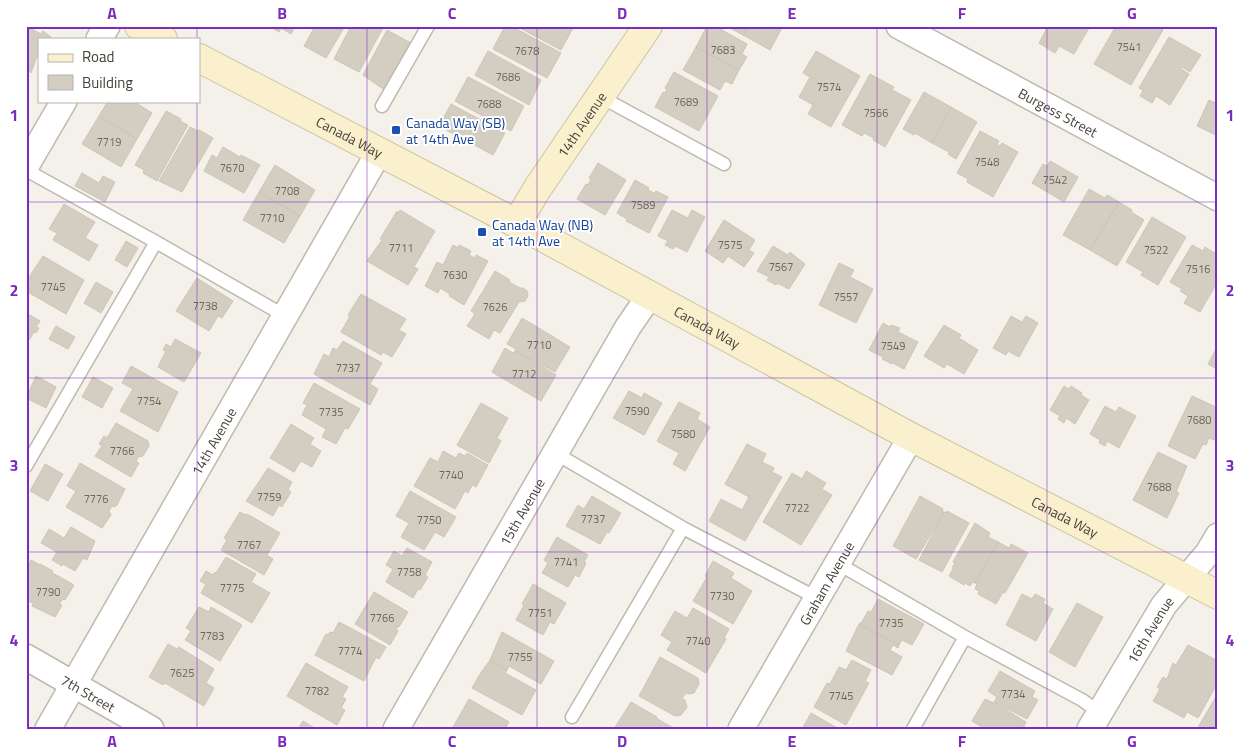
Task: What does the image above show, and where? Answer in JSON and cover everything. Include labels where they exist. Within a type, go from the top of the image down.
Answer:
[{"type":"main road","points":[[139,26],[161,38]]},
{"type":"main road","name":"14th Avenue","points":[[517,223],[537,189],[648,26]]},
{"type":"main road","name":"Canada Way","points":[[200,59],[517,223],[911,437],[1218,594]]},
{"type":"street","points":[[101,38],[107,26]]},
{"type":"street","name":"Burgess Street","points":[[899,26],[1218,198]]},
{"type":"street","points":[[26,166],[63,102]]},
{"type":"street","name":"14th Avenue","points":[[48,729],[379,152]]},
{"type":"street","name":"15th Avenue","points":[[396,729],[628,327],[650,295]]},
{"type":"street","name":"Graham Avenue","points":[[741,729],[911,437]]},
{"type":"street","name":"16th Avenue","points":[[1094,720],[1164,604],[1208,553],[1218,536]]},
{"type":"street","name":"7th Street","points":[[26,657],[151,729]]},
{"type":"lane","points":[[382,106],[428,26]]},
{"type":"lane","points":[[601,97],[724,164]]},
{"type":"lane","points":[[26,170],[285,316]]},
{"type":"lane","points":[[26,466],[156,242]]},
{"type":"lane","points":[[555,453],[682,528],[818,598]]},
{"type":"lane","points":[[572,716],[682,528]]},
{"type":"lane","points":[[837,563],[965,637],[1082,700],[1094,720]]},
{"type":"lane","points":[[913,729],[965,637]]},
{"type":"building","points":[[26,26],[31,26],[30,28],[41,34],[43,31],[51,37],[38,38],[38,56],[31,73],[29,71],[26,76]]},
{"type":"building","points":[[273,26],[295,26],[291,34],[281,28],[279,32],[272,28]]},
{"type":"building","points":[[315,26],[345,26],[326,58],[304,46]]},
{"type":"building","points":[[351,26],[384,26],[359,72],[334,59]]},
{"type":"building","points":[[505,26],[511,26],[561,53],[547,78],[493,49]]},
{"type":"building","points":[[516,26],[574,26],[561,50]]},
{"type":"building","points":[[707,26],[715,26],[747,44],[742,54],[747,57],[739,70],[696,47]]},
{"type":"building","points":[[726,26],[748,26],[743,35]]},
{"type":"building","points":[[748,26],[783,26],[770,50],[743,35]]},
{"type":"building","points":[[1048,26],[1087,26],[1089,28],[1074,54],[1059,46],[1055,53],[1039,43]]},
{"type":"building","points":[[1116,26],[1156,26],[1163,30],[1131,85],[1094,64]]},
{"type":"building","points":[[387,30],[411,43],[386,88],[384,87],[383,89],[363,75]]},
{"type":"building","points":[[1169,37],[1201,55],[1190,72],[1182,67],[1180,68],[1189,74],[1170,105],[1156,96],[1152,103],[1140,96],[1143,90],[1139,88]]},
{"type":"building","points":[[696,47],[739,70],[732,84],[725,81],[720,90],[683,70]]},
{"type":"building","points":[[488,51],[541,80],[529,105],[475,75]]},
{"type":"building","points":[[816,51],[860,76],[831,127],[808,114],[813,105],[799,97],[810,77],[803,73]]},
{"type":"building","points":[[674,72],[718,96],[699,131],[655,107],[663,92],[665,93],[667,89],[665,88]]},
{"type":"building","points":[[870,74],[894,87],[892,90],[911,100],[885,147],[873,140],[874,138],[864,133],[862,136],[842,125]]},
{"type":"building","points":[[468,77],[524,106],[511,131],[455,101]]},
{"type":"building","points":[[924,92],[951,107],[932,143],[915,133],[914,135],[903,129]]},
{"type":"building","points":[[1209,100],[1218,104],[1218,136],[1197,126]]},
{"type":"building","points":[[107,102],[135,102],[152,113],[137,139],[99,116]]},
{"type":"building","points":[[451,104],[505,133],[493,155],[439,126]]},
{"type":"building","points":[[951,107],[977,122],[956,159],[948,154],[949,152],[932,143]]},
{"type":"building","points":[[166,111],[188,125],[157,181],[143,173],[144,170],[135,165]]},
{"type":"building","points":[[99,116],[137,139],[121,167],[82,144]]},
{"type":"building","points":[[190,127],[213,138],[182,192],[159,181]]},
{"type":"building","points":[[980,131],[999,141],[997,144],[1000,146],[1002,143],[1018,152],[993,197],[967,182],[968,179],[957,173]]},
{"type":"building","points":[[223,147],[240,157],[241,155],[260,165],[244,193],[204,171],[212,155],[217,158]]},
{"type":"building","points":[[1050,161],[1078,177],[1064,202],[1032,183],[1043,164],[1047,166]]},
{"type":"building","points":[[598,163],[626,180],[605,215],[577,199],[586,184],[588,185],[591,179],[589,178]]},
{"type":"building","points":[[275,165],[315,190],[300,216],[259,192]]},
{"type":"building","points":[[82,173],[99,183],[103,176],[115,182],[105,202],[75,186]]},
{"type":"building","points":[[635,180],[649,188],[648,190],[654,193],[656,191],[668,197],[649,233],[626,221],[627,219],[617,213]]},
{"type":"building","points":[[1089,189],[1105,198],[1107,195],[1119,202],[1090,250],[1063,235]]},
{"type":"building","points":[[259,192],[300,216],[284,243],[243,220]]},
{"type":"building","points":[[1119,202],[1144,220],[1117,266],[1090,250]]},
{"type":"building","points":[[64,204],[95,222],[85,238],[98,245],[89,261],[53,240],[57,233],[49,229]]},
{"type":"building","points":[[400,210],[435,231],[414,267],[418,269],[408,285],[367,261],[382,240],[380,239],[397,211],[399,213]]},
{"type":"building","points":[[672,210],[688,218],[692,210],[705,217],[687,252],[675,246],[673,249],[665,245],[668,241],[658,236]]},
{"type":"building","points":[[1152,217],[1186,237],[1158,285],[1141,275],[1143,272],[1126,262]]},
{"type":"building","points":[[724,220],[755,240],[749,250],[754,253],[744,267],[728,256],[723,263],[705,251]]},
{"type":"building","points":[[126,241],[138,248],[127,267],[115,260]]},
{"type":"building","points":[[453,245],[458,248],[459,245],[471,251],[469,255],[475,258],[476,255],[488,261],[464,305],[440,288],[438,293],[425,286],[437,262],[443,265]]},
{"type":"building","points":[[1192,245],[1203,251],[1205,247],[1218,255],[1218,281],[1200,312],[1184,303],[1188,296],[1180,291],[1182,289],[1170,282]]},
{"type":"building","points":[[773,246],[788,255],[790,252],[805,264],[789,289],[767,280],[769,277],[757,271]]},
{"type":"building","points":[[43,256],[84,280],[66,314],[26,291],[27,280]]},
{"type":"building","points":[[839,263],[854,270],[850,277],[873,289],[856,323],[819,305]]},
{"type":"building","points":[[495,271],[510,280],[509,282],[527,291],[528,296],[525,301],[519,302],[500,333],[494,330],[489,339],[467,326],[475,314],[471,311]]},
{"type":"building","points":[[197,278],[233,301],[222,318],[218,316],[209,331],[176,311]]},
{"type":"building","points":[[96,282],[113,292],[101,313],[84,303]]},
{"type":"building","points":[[361,294],[406,319],[399,330],[406,334],[392,357],[383,352],[381,355],[341,332],[350,316],[348,315]]},
{"type":"building","points":[[26,313],[40,321],[36,327],[39,328],[36,333],[34,332],[26,345]]},
{"type":"building","points":[[1011,316],[1022,322],[1026,316],[1038,323],[1019,357],[1008,351],[1006,355],[993,348]]},
{"type":"building","points":[[522,318],[570,347],[555,372],[515,351],[516,349],[507,344]]},
{"type":"building","points":[[883,323],[890,327],[891,325],[900,328],[898,332],[918,342],[904,369],[882,359],[883,357],[869,350]]},
{"type":"building","points":[[944,325],[961,335],[959,338],[978,350],[964,374],[947,364],[944,368],[924,356]]},
{"type":"building","points":[[56,326],[75,337],[68,349],[49,339]]},
{"type":"building","points":[[175,339],[201,353],[184,382],[158,367],[166,351],[163,350],[166,344],[171,347]]},
{"type":"building","points":[[343,341],[382,363],[370,384],[378,389],[370,405],[314,374],[324,354],[329,357],[333,348],[337,350]]},
{"type":"building","points":[[1218,345],[1218,370],[1208,364]]},
{"type":"building","points":[[505,348],[513,353],[515,351],[556,375],[541,401],[492,372]]},
{"type":"building","points":[[131,366],[178,392],[158,432],[120,411],[133,389],[122,383]]},
{"type":"building","points":[[36,376],[56,387],[46,408],[26,398]]},
{"type":"building","points":[[93,377],[113,388],[102,408],[82,397]]},
{"type":"building","points":[[314,383],[360,409],[348,429],[345,428],[336,444],[322,437],[326,429],[302,415],[307,405],[303,403]]},
{"type":"building","points":[[1064,386],[1069,389],[1071,386],[1089,400],[1075,424],[1066,418],[1064,423],[1058,419],[1060,416],[1050,410]]},
{"type":"building","points":[[629,391],[642,398],[644,393],[662,403],[644,435],[613,418]]},
{"type":"building","points":[[1192,396],[1218,408],[1218,432],[1214,440],[1209,438],[1206,445],[1203,444],[1195,459],[1168,446]]},
{"type":"building","points":[[679,402],[700,413],[697,419],[710,427],[685,471],[673,464],[679,453],[657,441]]},
{"type":"building","points":[[481,403],[508,418],[497,438],[501,441],[489,463],[457,445]]},
{"type":"building","points":[[1105,406],[1116,412],[1119,407],[1136,416],[1119,448],[1107,441],[1105,446],[1099,443],[1100,440],[1090,434]]},
{"type":"building","points":[[116,423],[148,441],[149,446],[143,456],[138,457],[136,462],[139,463],[131,477],[95,456],[102,446],[99,444],[104,436],[107,438]]},
{"type":"building","points":[[291,424],[314,438],[310,444],[321,451],[312,467],[301,461],[294,472],[270,458]]},
{"type":"building","points":[[747,444],[766,454],[762,462],[774,468],[772,472],[782,477],[745,541],[709,521],[721,499],[742,510],[749,497],[725,484]]},
{"type":"building","points":[[443,451],[456,458],[459,453],[465,456],[467,453],[488,465],[476,487],[472,485],[468,493],[465,491],[455,509],[414,486],[430,458],[438,462]]},
{"type":"building","points":[[1158,452],[1187,466],[1176,492],[1179,493],[1167,518],[1133,500]]},
{"type":"building","points":[[80,463],[125,489],[117,505],[112,506],[109,511],[111,515],[102,528],[66,507],[76,491],[67,486]]},
{"type":"building","points":[[45,464],[63,474],[48,501],[30,491]]},
{"type":"building","points":[[268,468],[292,482],[288,490],[291,492],[282,507],[279,505],[273,516],[246,501]]},
{"type":"building","points":[[806,471],[826,483],[822,489],[832,495],[801,545],[763,522],[792,473],[802,479]]},
{"type":"building","points":[[410,491],[456,517],[444,537],[435,532],[424,550],[401,537],[409,523],[396,516]]},
{"type":"building","points":[[592,496],[621,513],[600,544],[566,526],[578,505],[584,509]]},
{"type":"building","points":[[920,496],[943,509],[942,511],[944,512],[916,559],[893,546]]},
{"type":"building","points":[[947,511],[969,523],[942,572],[919,560],[944,512],[946,513]]},
{"type":"building","points":[[240,512],[280,533],[267,555],[273,559],[264,575],[221,550],[227,540],[224,538]]},
{"type":"building","points":[[975,523],[990,533],[988,537],[998,542],[975,583],[973,582],[970,586],[965,583],[964,585],[949,576],[955,563],[953,562]]},
{"type":"building","points":[[71,527],[95,541],[87,560],[83,558],[75,571],[52,560],[57,552],[41,543],[49,529],[64,538]]},
{"type":"building","points":[[557,537],[588,555],[579,577],[575,575],[568,587],[542,573],[548,563],[544,560]]},
{"type":"building","points":[[998,542],[1009,548],[1011,544],[1028,553],[1005,593],[1003,592],[996,604],[978,594],[979,591],[975,589],[977,584],[975,583]]},
{"type":"building","points":[[407,548],[432,562],[425,575],[428,577],[413,598],[386,582],[393,569],[386,565],[394,551],[402,556]]},
{"type":"building","points":[[226,557],[256,574],[251,582],[270,593],[252,623],[201,593],[206,584],[200,581],[206,571],[213,575],[216,573]]},
{"type":"building","points":[[31,560],[53,571],[51,572],[74,585],[65,600],[63,599],[59,604],[62,605],[55,617],[32,606],[33,603],[26,600],[26,568]]},
{"type":"building","points":[[713,561],[734,573],[731,578],[752,591],[733,624],[693,601],[707,577],[705,576]]},
{"type":"building","points":[[533,584],[566,603],[554,624],[550,622],[543,635],[516,620]]},
{"type":"building","points":[[374,592],[408,612],[398,626],[396,630],[398,631],[390,645],[355,624]]},
{"type":"building","points":[[1022,594],[1032,599],[1035,594],[1045,599],[1043,603],[1053,609],[1036,641],[1006,625]]},
{"type":"building","points":[[878,599],[924,624],[912,645],[902,640],[899,645],[859,624],[868,611],[871,612]]},
{"type":"building","points":[[1077,603],[1103,617],[1075,667],[1049,652]]},
{"type":"building","points":[[199,607],[209,612],[211,607],[242,625],[220,661],[185,640],[191,631],[186,628]]},
{"type":"building","points":[[693,608],[729,629],[724,638],[726,639],[706,673],[667,650],[672,642],[661,635],[675,611],[687,618]]},
{"type":"building","points":[[339,622],[386,647],[379,659],[376,657],[364,681],[315,655],[326,634],[333,633]]},
{"type":"building","points":[[859,624],[899,645],[898,648],[893,645],[890,650],[902,657],[892,675],[846,651]]},
{"type":"building","points":[[502,632],[554,661],[541,684],[509,666],[507,670],[490,660]]},
{"type":"building","points":[[168,644],[177,649],[179,647],[214,669],[206,683],[214,688],[204,706],[165,683],[163,685],[149,677]]},
{"type":"building","points":[[1188,645],[1218,661],[1215,667],[1218,669],[1218,682],[1198,718],[1187,712],[1184,718],[1153,701],[1160,689],[1157,687],[1163,677],[1167,679],[1173,663],[1176,665]]},
{"type":"building","points":[[660,657],[698,678],[699,684],[694,693],[686,693],[682,698],[685,700],[687,707],[681,715],[675,716],[639,696]]},
{"type":"building","points":[[490,660],[507,670],[505,673],[536,690],[522,715],[472,688]]},
{"type":"building","points":[[852,660],[871,670],[865,681],[869,683],[846,725],[814,707],[827,683],[830,684],[839,667],[846,670]]},
{"type":"building","points":[[306,663],[348,687],[342,697],[346,699],[341,708],[345,710],[337,725],[287,696]]},
{"type":"building","points":[[1000,671],[1035,691],[1032,697],[1038,700],[1027,719],[994,702],[997,697],[988,691]]},
{"type":"building","points":[[1217,695],[1218,729],[1197,729]]},
{"type":"building","points":[[469,699],[509,722],[505,729],[452,729]]},
{"type":"building","points":[[985,699],[994,702],[1026,722],[1023,729],[985,729],[972,721]]},
{"type":"building","points":[[631,702],[657,717],[675,729],[614,729]]},
{"type":"building","points":[[811,713],[839,729],[802,729]]},
{"type":"building","points":[[303,721],[316,729],[298,729]]},
{"type":"place","name":"Canada Way (SB) at 14th Ave","points":[[396,130]]},
{"type":"place","name":"Canada Way (NB) at 14th Ave","points":[[482,232]]}]
